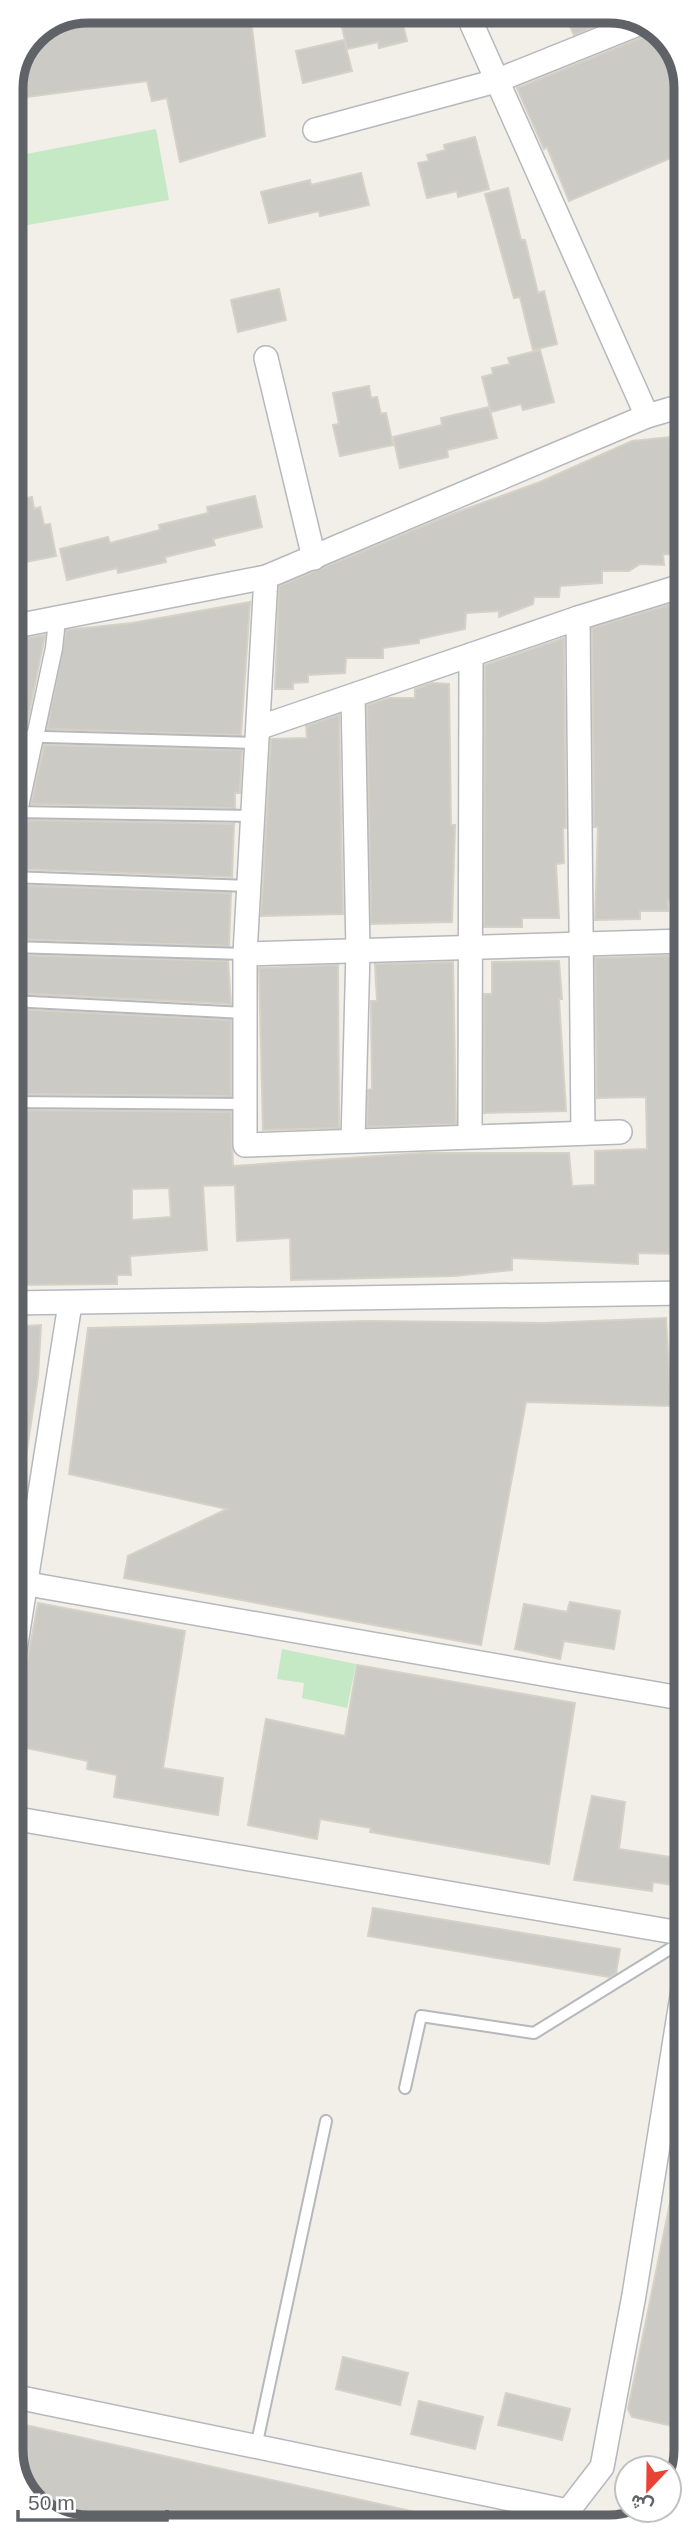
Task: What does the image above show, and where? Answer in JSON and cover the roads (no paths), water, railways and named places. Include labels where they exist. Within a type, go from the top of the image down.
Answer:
[{"type":"street","points":[[471,23],[647,416]]},
{"type":"street","points":[[315,130],[496,81],[631,27]]},
{"type":"street","points":[[266,358],[314,558]]},
{"type":"street","points":[[23,625],[267,577],[647,416],[674,412]]},
{"type":"street","points":[[267,577],[245,954],[245,1145],[620,1132]]},
{"type":"street","points":[[257,736],[353,696],[578,618],[674,588]]},
{"type":"street","points":[[578,618],[583,1133]]},
{"type":"street","points":[[23,781],[35,736],[57,620]]},
{"type":"street","points":[[470,1136],[471,655]]},
{"type":"street","points":[[352,1140],[358,951],[353,696]]},
{"type":"street","points":[[245,954],[674,941]]},
{"type":"street","points":[[23,1303],[674,1293]]},
{"type":"street","points":[[23,1561],[71,1304]]},
{"type":"street","points":[[23,1583],[674,1697]]},
{"type":"street","points":[[23,1820],[674,1934]]},
{"type":"street","points":[[564,2515],[602,2467],[634,2295],[674,2046]]},
{"type":"street","points":[[23,2398],[256,2447],[544,2515]]},
{"type":"lane","points":[[23,736],[257,736]]},
{"type":"lane","points":[[23,811],[253,816]]},
{"type":"lane","points":[[23,878],[249,887]]},
{"type":"lane","points":[[23,947],[245,954]]},
{"type":"lane","points":[[23,1002],[245,1013]]},
{"type":"lane","points":[[23,1102],[245,1104]]},
{"type":"lane","points":[[405,2088],[421,2016],[534,2033],[674,1944]]},
{"type":"lane","points":[[256,2447],[326,2121]]}]
